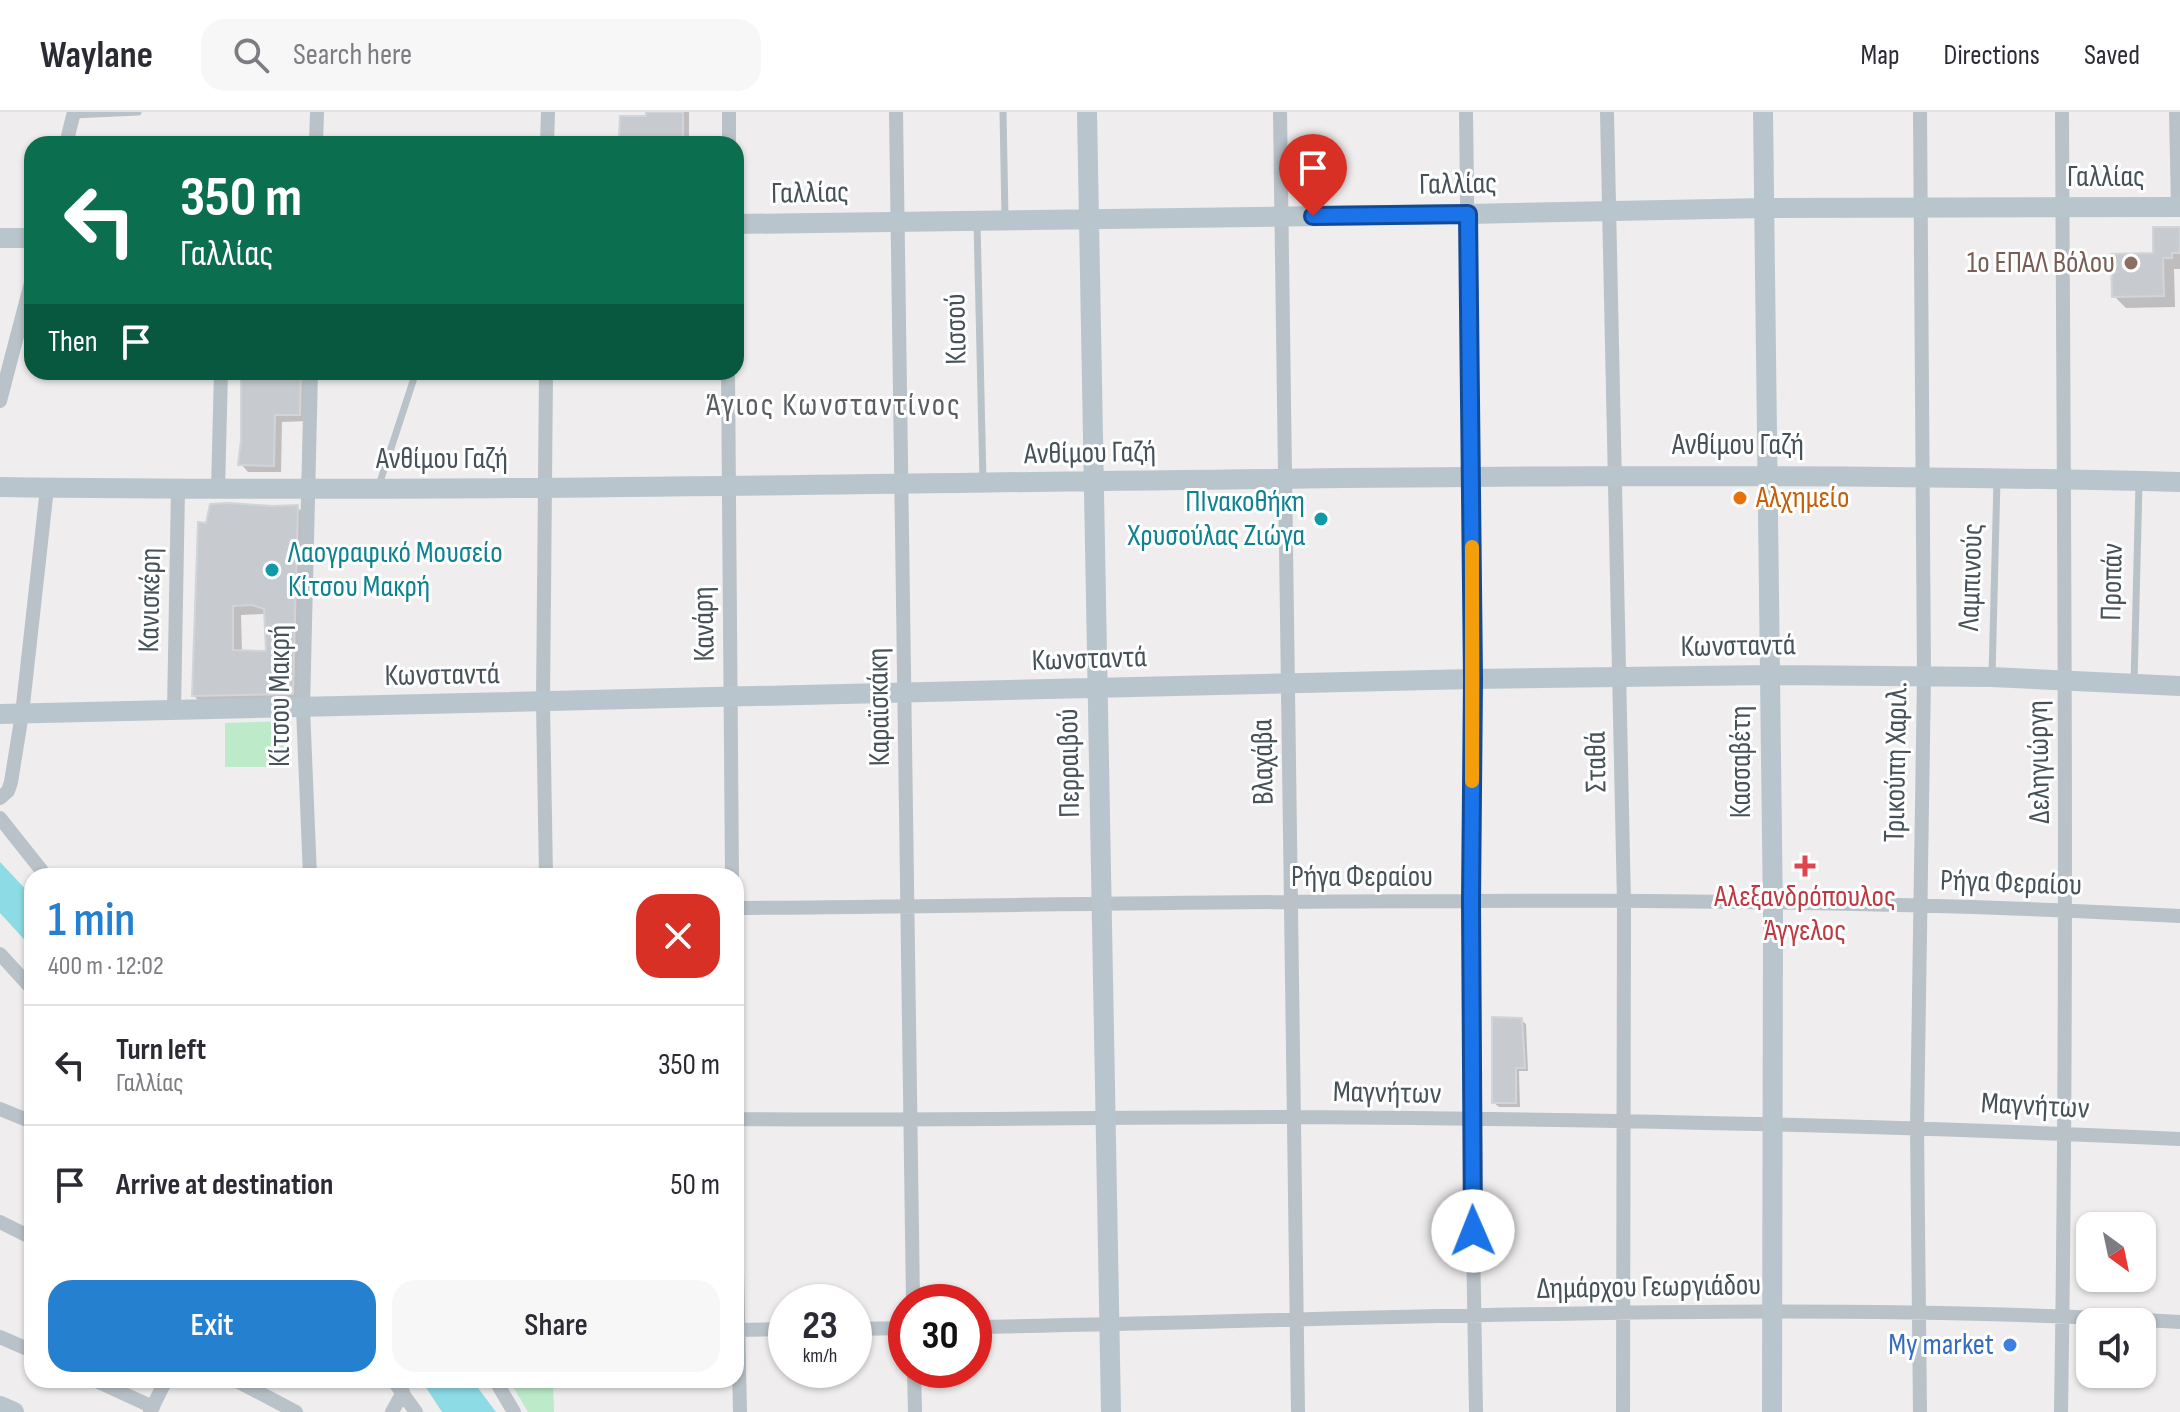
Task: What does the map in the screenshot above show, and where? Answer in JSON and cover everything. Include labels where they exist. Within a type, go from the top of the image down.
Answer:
[{"type":"street","points":[[316,136],[317,112]]},
{"type":"street","points":[[547,136],[548,112]]},
{"type":"street","points":[[729,112],[729,136]]},
{"type":"street","name":"Καραϊσκάκη","points":[[896,112],[913,1284]]},
{"type":"street","name":"Περραιβού","points":[[1087,112],[1111,1412]]},
{"type":"street","name":"Βλαχάβα","points":[[1280,112],[1298,1412]]},
{"type":"street","points":[[1466,112],[1473,679],[1471,1120],[1476,1412]]},
{"type":"street","name":"Σταθά","points":[[1607,112],[1624,903],[1623,1412]]},
{"type":"street","name":"Κασσαβέτη","points":[[1763,112],[1771,675],[1772,1412]]},
{"type":"street","name":"Τρικούπη Χαριλ.","points":[[1920,112],[1924,676],[1917,1127],[1920,1412]]},
{"type":"street","name":"Δεληγιώργη","points":[[2061,1412],[2067,910],[2062,112]]},
{"type":"street","points":[[2176,112],[2179,207]]},
{"type":"street","points":[[68,136],[74,113]]},
{"type":"street","name":"Γαλλίας","points":[[744,224],[1920,206],[2179,207]]},
{"type":"street","points":[[0,238],[24,238]]},
{"type":"street","points":[[0,401],[24,310]]},
{"type":"street","points":[[218,490],[221,380]]},
{"type":"street","name":"Κίτσου Μακρή","points":[[310,868],[303,708],[311,380]]},
{"type":"street","points":[[546,380],[543,703],[546,868]]},
{"type":"street","name":"Κανάρη","points":[[728,380],[732,868]]},
{"type":"street","name":"Ανθίμου Γαζή","points":[[0,487],[545,489],[1768,475],[2180,482]]},
{"type":"street","points":[[0,798],[8,791],[11,782],[22,714],[47,488]]},
{"type":"street","name":"Κανισκέρη","points":[[174,711],[178,489]]},
{"type":"street","name":"Κωνσταντά","points":[[0,714],[730,699],[1289,683],[1771,675],[1992,677],[2180,686]]},
{"type":"street","points":[[0,818],[40,868]]},
{"type":"street","name":"Ρήγα Φεραίου","points":[[744,908],[1101,903],[1772,902],[2180,916]]},
{"type":"street","points":[[0,954],[24,980]]},
{"type":"street","points":[[0,1109],[24,1119]]},
{"type":"street","name":"Μαγνήτων","points":[[744,1119],[911,1121],[1295,1117],[1917,1127],[2180,1139]]},
{"type":"street","points":[[0,1222],[24,1234]]},
{"type":"street","name":"Δημάρχου Γεωργιάδου","points":[[992,1327],[1474,1314],[1772,1311],[1919,1311],[2180,1322]]},
{"type":"street","points":[[744,1330],[768,1329]]},
{"type":"street","points":[[0,1337],[24,1348]]},
{"type":"street","points":[[109,1388],[152,1410],[162,1388]]},
{"type":"street","points":[[250,1388],[296,1412]]},
{"type":"street","points":[[400,1388],[416,1412]]},
{"type":"street","points":[[500,1388],[514,1412]]},
{"type":"street","points":[[739,1388],[740,1412]]},
{"type":"street","points":[[914,1388],[915,1412]]},
{"type":"street","points":[[392,1412],[403,1392]]},
{"type":"street","points":[[0,1406],[14,1412]]},
{"type":"lane","points":[[74,113],[138,112]]},
{"type":"lane","points":[[1003,112],[1005,219]]},
{"type":"lane","name":"Κισσού","points":[[977,220],[983,484]]},
{"type":"lane","points":[[377,489],[413,380]]},
{"type":"lane","name":"Λαμπινούς","points":[[1992,677],[1997,478]]},
{"type":"lane","name":"Προπάν","points":[[2134,683],[2139,481]]},
{"type":"green space","points":[[287,721],[288,767],[225,767],[225,723]]},
{"type":"green space","points":[[514,1388],[553,1388],[554,1412],[528,1412]]},
{"type":"water","points":[[0,862],[24,888],[24,939],[0,913]]},
{"type":"water","points":[[426,1388],[478,1388],[496,1412],[442,1412]]},
{"type":"building","points":[[646,112],[683,112],[683,136],[619,136],[620,116],[646,116]]},
{"type":"building","points":[[2153,227],[2180,227],[2180,253],[2172,253],[2172,258],[2163,258],[2164,296],[2112,297],[2111,254],[2153,253]]},
{"type":"building","points":[[241,380],[301,380],[300,415],[275,415],[274,466],[238,465]]},
{"type":"building","points":[[210,504],[298,505],[293,694],[192,696],[198,522],[206,523]],"holes":[[[252,605],[264,609],[266,651],[233,650],[233,606]]]},
{"type":"building","points":[[1492,1017],[1522,1018],[1525,1068],[1516,1068],[1516,1103],[1492,1103]]},
{"type":"slow traffic","points":[[1472,547],[1472,781]]},
{"type":"place","name":"1o ΕΠΑΛ Βόλου","points":[[2131,263]]},
{"type":"place","name":"Αλχημείο","points":[[1740,498]]},
{"type":"place","name":"ΠΙνακοθήκη Χρυσούλας Ζιώγα","points":[[1321,519]]},
{"type":"place","name":"Λαογραφικό Μουσείο Κίτσου Μακρή","points":[[272,570]]},
{"type":"place","name":"Αλεξανδρόπουλος Άγγελος","points":[[1805,866]]},
{"type":"place","name":"My market","points":[[2010,1345]]},
{"type":"district","name":"Άγιος Κωνσταντίνος","points":[[834,405]]},
{"type":"route","points":[[1313,216],[1468,214],[1473,679],[1473,1231]]}]
